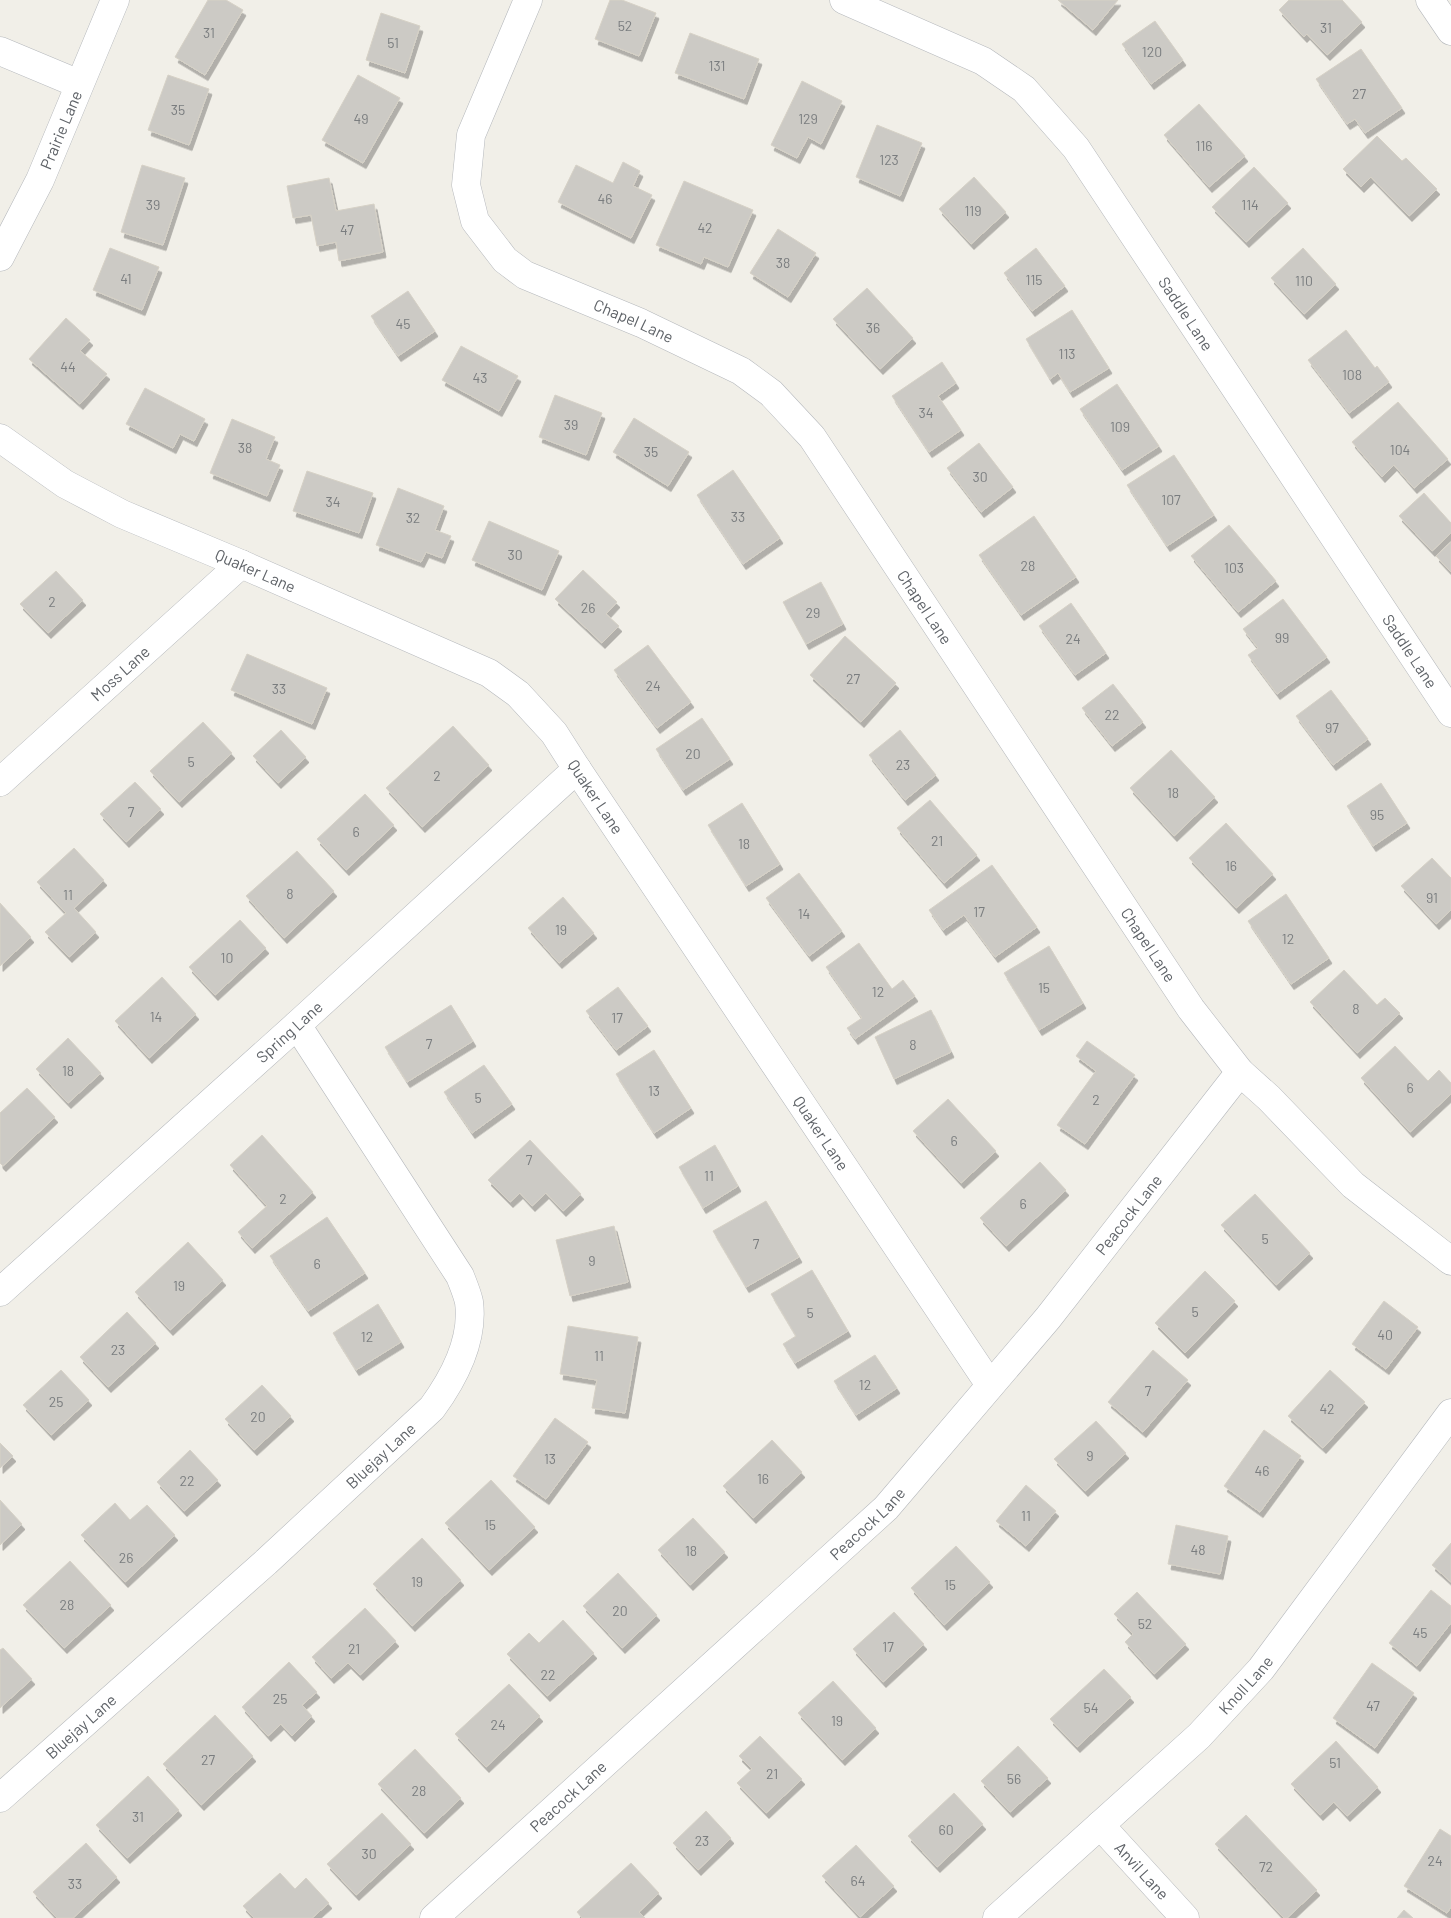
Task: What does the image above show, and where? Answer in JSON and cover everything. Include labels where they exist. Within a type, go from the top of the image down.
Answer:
[{"type":"street","name":"Prairie Lane","points":[[0,257],[40,180],[115,0]]},
{"type":"street","name":"Chapel Lane","points":[[528,0],[471,134],[466,185],[475,222],[505,260],[524,275],[641,323],[741,371],[771,393],[812,437],[1191,1009],[1240,1072],[1269,1098],[1353,1185],[1451,1261]]},
{"type":"street","name":"Saddle Lane","points":[[844,0],[983,61],[1024,89],[1076,148],[1451,713]]},
{"type":"street","points":[[1430,0],[1451,31]]},
{"type":"street","points":[[0,51],[79,84]]},
{"type":"street","name":"Quaker Lane","points":[[0,438],[65,484],[122,514],[242,564],[489,673],[518,694],[554,733],[576,769],[990,1385]]},
{"type":"street","name":"Moss Lane","points":[[0,782],[242,564]]},
{"type":"street","name":"Spring Lane","points":[[0,1292],[297,1025],[576,769]]},
{"type":"street","name":"Bluejay Lane","points":[[0,1798],[266,1562],[432,1408],[449,1384],[470,1331],[469,1301],[460,1276],[297,1025]]},
{"type":"street","name":"Peacock Lane","points":[[434,1918],[886,1508],[1048,1318],[1240,1072]]},
{"type":"street","name":"Knoll Lane","points":[[997,1918],[1199,1736],[1261,1668],[1451,1413]]},
{"type":"street","name":"Anvil Lane","points":[[1100,1825],[1185,1918]]},
{"type":"building","points":[[208,0],[226,0],[243,10],[205,75],[175,57]]},
{"type":"building","points":[[610,0],[622,0],[656,13],[639,56],[595,39]]},
{"type":"building","points":[[1058,0],[1118,0],[1093,30]]},
{"type":"building","points":[[1289,0],[1342,0],[1362,22],[1327,55],[1307,34],[1304,37],[1279,10]]},
{"type":"building","points":[[381,13],[420,26],[405,73],[366,60]]},
{"type":"building","points":[[1155,21],[1183,60],[1151,84],[1122,44]]},
{"type":"building","points":[[690,33],[759,59],[744,99],[675,73]]},
{"type":"building","points":[[1361,49],[1402,108],[1365,133],[1355,119],[1347,124],[1316,79]]},
{"type":"building","points":[[168,75],[209,89],[189,145],[148,130]]},
{"type":"building","points":[[358,75],[400,98],[363,163],[322,140]]},
{"type":"building","points":[[802,81],[842,101],[821,144],[808,137],[797,158],[771,145]]},
{"type":"building","points":[[1199,104],[1245,156],[1209,187],[1164,135]]},
{"type":"building","points":[[877,125],[922,143],[900,196],[856,177]]},
{"type":"building","points":[[1377,136],[1402,161],[1406,158],[1437,189],[1409,216],[1371,177],[1361,187],[1343,169]]},
{"type":"building","points":[[623,162],[640,171],[633,186],[652,195],[631,238],[558,202],[576,165],[613,183]]},
{"type":"building","points":[[142,165],[185,178],[163,245],[121,232]]},
{"type":"building","points":[[1254,167],[1288,203],[1246,242],[1212,207]]},
{"type":"building","points":[[974,177],[1006,212],[971,244],[939,209]]},
{"type":"building","points":[[329,178],[336,211],[374,204],[383,252],[339,261],[336,242],[317,246],[311,215],[293,218],[287,186]]},
{"type":"building","points":[[684,181],[753,210],[728,267],[704,257],[701,264],[656,245]]},
{"type":"building","points":[[778,229],[816,253],[788,297],[750,273]]},
{"type":"building","points":[[110,248],[159,267],[142,310],[93,290]]},
{"type":"building","points":[[1036,248],[1065,286],[1032,311],[1004,273]]},
{"type":"building","points":[[1303,248],[1336,284],[1304,314],[1271,278]]},
{"type":"building","points":[[867,288],[913,338],[880,369],[833,319]]},
{"type":"building","points":[[408,291],[435,331],[398,356],[371,316]]},
{"type":"building","points":[[1072,310],[1109,368],[1070,392],[1058,373],[1050,379],[1026,339]]},
{"type":"building","points":[[66,318],[90,340],[80,351],[107,374],[80,404],[29,359]]},
{"type":"building","points":[[1346,330],[1375,368],[1377,366],[1389,382],[1349,413],[1308,360]]},
{"type":"building","points":[[461,346],[518,376],[499,411],[442,380]]},
{"type":"building","points":[[942,362],[956,383],[938,396],[961,430],[929,452],[892,396]]},
{"type":"building","points":[[1117,384],[1159,446],[1122,470],[1080,409]]},
{"type":"building","points":[[145,388],[205,419],[194,441],[180,434],[173,448],[126,424]]},
{"type":"building","points":[[555,395],[602,413],[586,455],[539,437]]},
{"type":"building","points":[[1398,402],[1448,459],[1414,488],[1394,465],[1382,477],[1352,442]]},
{"type":"building","points":[[634,418],[689,452],[668,486],[613,452]]},
{"type":"building","points":[[232,419],[275,437],[266,459],[280,465],[267,496],[210,473]]},
{"type":"building","points":[[979,443],[1013,487],[981,512],[947,468]]},
{"type":"building","points":[[1174,455],[1214,515],[1167,546],[1127,485]]},
{"type":"building","points":[[733,470],[780,538],[743,564],[697,495]]},
{"type":"building","points":[[307,471],[373,493],[359,533],[293,511]]},
{"type":"building","points":[[398,488],[444,506],[435,530],[451,536],[442,558],[426,552],[421,562],[376,545]]},
{"type":"building","points":[[1424,493],[1451,523],[1451,533],[1432,551],[1399,516]]},
{"type":"building","points":[[1034,516],[1076,577],[1021,615],[979,555]]},
{"type":"building","points":[[489,521],[559,551],[542,590],[472,560]]},
{"type":"building","points":[[1229,525],[1276,581],[1238,612],[1191,556]]},
{"type":"building","points":[[1451,542],[1451,572],[1436,556]]},
{"type":"building","points":[[583,570],[617,602],[606,614],[619,626],[602,643],[555,599]]},
{"type":"building","points":[[56,571],[83,600],[48,633],[20,604]]},
{"type":"building","points":[[821,582],[843,624],[806,644],[783,602]]},
{"type":"building","points":[[1283,599],[1327,657],[1277,694],[1248,655],[1258,648],[1243,629]]},
{"type":"building","points":[[1071,603],[1106,653],[1075,675],[1039,626]]},
{"type":"building","points":[[845,636],[896,683],[861,722],[810,675]]},
{"type":"building","points":[[648,645],[691,702],[657,728],[614,670]]},
{"type":"building","points":[[247,654],[327,688],[312,724],[231,690]]},
{"type":"building","points":[[1113,684],[1143,722],[1112,746],[1082,708]]},
{"type":"building","points":[[1331,690],[1368,739],[1333,765],[1296,716]]},
{"type":"building","points":[[702,718],[730,759],[683,790],[656,749]]},
{"type":"building","points":[[203,722],[232,753],[179,802],[150,771]]},
{"type":"building","points":[[453,726],[489,765],[422,827],[386,788]]},
{"type":"building","points":[[281,730],[306,757],[278,783],[253,756]]},
{"type":"building","points":[[900,730],[936,775],[905,800],[869,755]]},
{"type":"building","points":[[1171,750],[1215,797],[1174,836],[1130,788]]},
{"type":"building","points":[[135,782],[161,809],[126,842],[100,814]]},
{"type":"building","points":[[1381,783],[1407,823],[1373,846],[1347,806]]},
{"type":"building","points":[[365,794],[394,825],[346,870],[317,839]]},
{"type":"building","points":[[930,800],[977,855],[944,883],[897,828]]},
{"type":"building","points":[[742,803],[780,864],[746,886],[708,825]]},
{"type":"building","points":[[1226,823],[1273,874],[1236,908],[1189,858]]},
{"type":"building","points":[[74,848],[104,880],[74,908],[96,932],[69,957],[45,932],[66,913],[37,882]]},
{"type":"building","points":[[297,851],[334,891],[284,938],[246,896]]},
{"type":"building","points":[[1432,858],[1451,878],[1451,910],[1436,924],[1401,886]]},
{"type":"building","points":[[992,865],[1037,927],[995,957],[964,915],[943,930],[929,910]]},
{"type":"building","points":[[799,873],[842,931],[809,956],[766,898]]},
{"type":"building","points":[[1286,894],[1329,958],[1291,984],[1248,921]]},
{"type":"building","points":[[563,897],[594,933],[559,963],[528,928]]},
{"type":"building","points":[[0,903],[31,937],[0,966]]},
{"type":"building","points":[[240,920],[266,948],[215,995],[189,967]]},
{"type":"building","points":[[859,943],[892,989],[903,980],[915,996],[855,1039],[847,1028],[862,1018],[826,967]]},
{"type":"building","points":[[1049,946],[1083,1003],[1039,1030],[1004,973]]},
{"type":"building","points":[[1344,970],[1377,1005],[1385,998],[1400,1013],[1357,1053],[1310,1002]]},
{"type":"building","points":[[162,977],[196,1014],[149,1058],[115,1021]]},
{"type":"building","points":[[618,987],[648,1026],[616,1050],[586,1011]]},
{"type":"building","points":[[451,1005],[473,1041],[407,1082],[385,1047]]},
{"type":"building","points":[[931,1010],[951,1052],[894,1079],[875,1037]]},
{"type":"building","points":[[68,1038],[101,1073],[68,1103],[36,1069]]},
{"type":"building","points":[[1087,1041],[1135,1075],[1085,1144],[1057,1125],[1096,1071],[1076,1056]]},
{"type":"building","points":[[1395,1046],[1428,1081],[1439,1070],[1451,1083],[1451,1094],[1410,1132],[1361,1078]]},
{"type":"building","points":[[654,1050],[691,1108],[654,1133],[616,1074]]},
{"type":"building","points":[[484,1065],[512,1104],[472,1133],[444,1092]]},
{"type":"building","points":[[27,1088],[55,1117],[3,1166],[0,1163],[0,1113]]},
{"type":"building","points":[[948,1099],[996,1151],[961,1183],[913,1131]]},
{"type":"building","points":[[262,1135],[313,1192],[252,1248],[238,1232],[267,1206],[230,1165]]},
{"type":"building","points":[[530,1140],[581,1194],[563,1211],[546,1193],[532,1206],[520,1193],[510,1202],[488,1180]]},
{"type":"building","points":[[715,1145],[738,1186],[703,1208],[679,1167]]},
{"type":"building","points":[[1040,1162],[1066,1190],[1006,1246],[980,1218]]},
{"type":"building","points":[[1255,1194],[1310,1253],[1276,1285],[1221,1225]]},
{"type":"building","points":[[766,1201],[799,1257],[746,1287],[713,1231]]},
{"type":"building","points":[[327,1217],[365,1273],[308,1311],[270,1256]]},
{"type":"building","points":[[614,1226],[628,1282],[570,1296],[556,1240]]},
{"type":"building","points":[[188,1242],[223,1280],[170,1330],[135,1292]]},
{"type":"building","points":[[812,1270],[848,1331],[795,1363],[783,1344],[796,1336],[771,1294]]},
{"type":"building","points":[[1205,1271],[1235,1301],[1185,1353],[1155,1323]]},
{"type":"building","points":[[1384,1301],[1418,1327],[1386,1369],[1352,1344]]},
{"type":"building","points":[[378,1304],[401,1342],[356,1370],[333,1333]]},
{"type":"building","points":[[127,1312],[156,1343],[108,1387],[80,1357]]},
{"type":"building","points":[[568,1326],[638,1337],[625,1413],[592,1408],[597,1380],[560,1374]]},
{"type":"building","points":[[1153,1350],[1188,1380],[1143,1432],[1108,1402]]},
{"type":"building","points":[[875,1355],[897,1388],[856,1415],[834,1381]]},
{"type":"building","points":[[61,1370],[89,1400],[51,1435],[23,1405]]},
{"type":"building","points":[[1330,1370],[1365,1402],[1323,1448],[1288,1416]]},
{"type":"building","points":[[262,1385],[291,1416],[254,1450],[225,1419]]},
{"type":"building","points":[[555,1418],[588,1442],[546,1499],[513,1476]]},
{"type":"building","points":[[1096,1421],[1126,1453],[1085,1491],[1054,1459]]},
{"type":"building","points":[[1264,1430],[1301,1456],[1260,1512],[1224,1486]]},
{"type":"building","points":[[772,1440],[802,1472],[753,1518],[723,1486]]},
{"type":"building","points":[[0,1443],[13,1456],[0,1468]]},
{"type":"building","points":[[190,1450],[218,1480],[184,1511],[157,1482]]},
{"type":"building","points":[[491,1480],[535,1527],[489,1570],[445,1523]]},
{"type":"building","points":[[1026,1485],[1056,1511],[1026,1546],[996,1521]]},
{"type":"building","points":[[0,1500],[22,1524],[0,1545]]},
{"type":"building","points":[[115,1503],[130,1520],[147,1505],[175,1535],[125,1582],[81,1535]]},
{"type":"building","points":[[693,1518],[725,1552],[690,1585],[658,1550]]},
{"type":"building","points":[[1176,1525],[1228,1536],[1220,1574],[1168,1564]]},
{"type":"building","points":[[422,1538],[461,1580],[412,1626],[373,1584]]},
{"type":"building","points":[[1451,1543],[1451,1582],[1432,1565]]},
{"type":"building","points":[[956,1546],[990,1582],[944,1625],[911,1588]]},
{"type":"building","points":[[70,1561],[111,1605],[64,1648],[23,1605]]},
{"type":"building","points":[[618,1573],[657,1615],[622,1648],[583,1606]]},
{"type":"building","points":[[1431,1590],[1451,1606],[1451,1623],[1417,1666],[1389,1643]]},
{"type":"building","points":[[1137,1592],[1186,1644],[1154,1674],[1125,1642],[1133,1634],[1114,1614]]},
{"type":"building","points":[[365,1608],[396,1641],[360,1675],[348,1663],[331,1678],[312,1657]]},
{"type":"building","points":[[894,1612],[924,1644],[883,1682],[853,1649]]},
{"type":"building","points":[[563,1620],[594,1653],[547,1696],[507,1654],[529,1633],[539,1643]]},
{"type":"building","points":[[3,1648],[32,1679],[0,1708],[0,1650]]},
{"type":"building","points":[[289,1662],[317,1692],[302,1705],[312,1716],[292,1736],[281,1724],[268,1736],[242,1707]]},
{"type":"building","points":[[1372,1663],[1414,1693],[1375,1748],[1333,1718]]},
{"type":"building","points":[[1104,1669],[1131,1697],[1077,1747],[1050,1719]]},
{"type":"building","points":[[833,1681],[876,1728],[842,1760],[798,1713]]},
{"type":"building","points":[[509,1684],[540,1716],[486,1767],[455,1734]]},
{"type":"building","points":[[215,1715],[253,1756],[201,1805],[163,1764]]},
{"type":"building","points":[[760,1736],[802,1779],[766,1813],[737,1783],[752,1769],[739,1756]]},
{"type":"building","points":[[1336,1741],[1378,1787],[1347,1816],[1334,1802],[1320,1815],[1291,1784]]},
{"type":"building","points":[[1018,1746],[1048,1778],[1010,1812],[981,1781]]},
{"type":"building","points":[[415,1749],[461,1798],[424,1833],[378,1784]]},
{"type":"building","points":[[148,1776],[179,1810],[127,1858],[96,1825]]},
{"type":"building","points":[[954,1793],[983,1824],[937,1867],[908,1836]]},
{"type":"building","points":[[706,1811],[731,1838],[698,1870],[673,1843]]},
{"type":"building","points":[[382,1813],[411,1844],[356,1895],[327,1864]]},
{"type":"building","points":[[1246,1815],[1317,1890],[1287,1918],[1284,1918],[1215,1844]]},
{"type":"building","points":[[1440,1829],[1451,1836],[1451,1907],[1447,1913],[1404,1886]]},
{"type":"building","points":[[86,1843],[117,1877],[73,1918],[57,1918],[33,1892]]},
{"type":"building","points":[[856,1845],[894,1886],[860,1917],[822,1876]]},
{"type":"building","points":[[631,1863],[659,1893],[639,1912],[645,1918],[582,1918],[577,1912]]},
{"type":"building","points":[[280,1873],[295,1889],[306,1878],[329,1903],[312,1918],[254,1918],[243,1906]]},
{"type":"building","points":[[1404,1910],[1413,1918],[1397,1918]]}]
